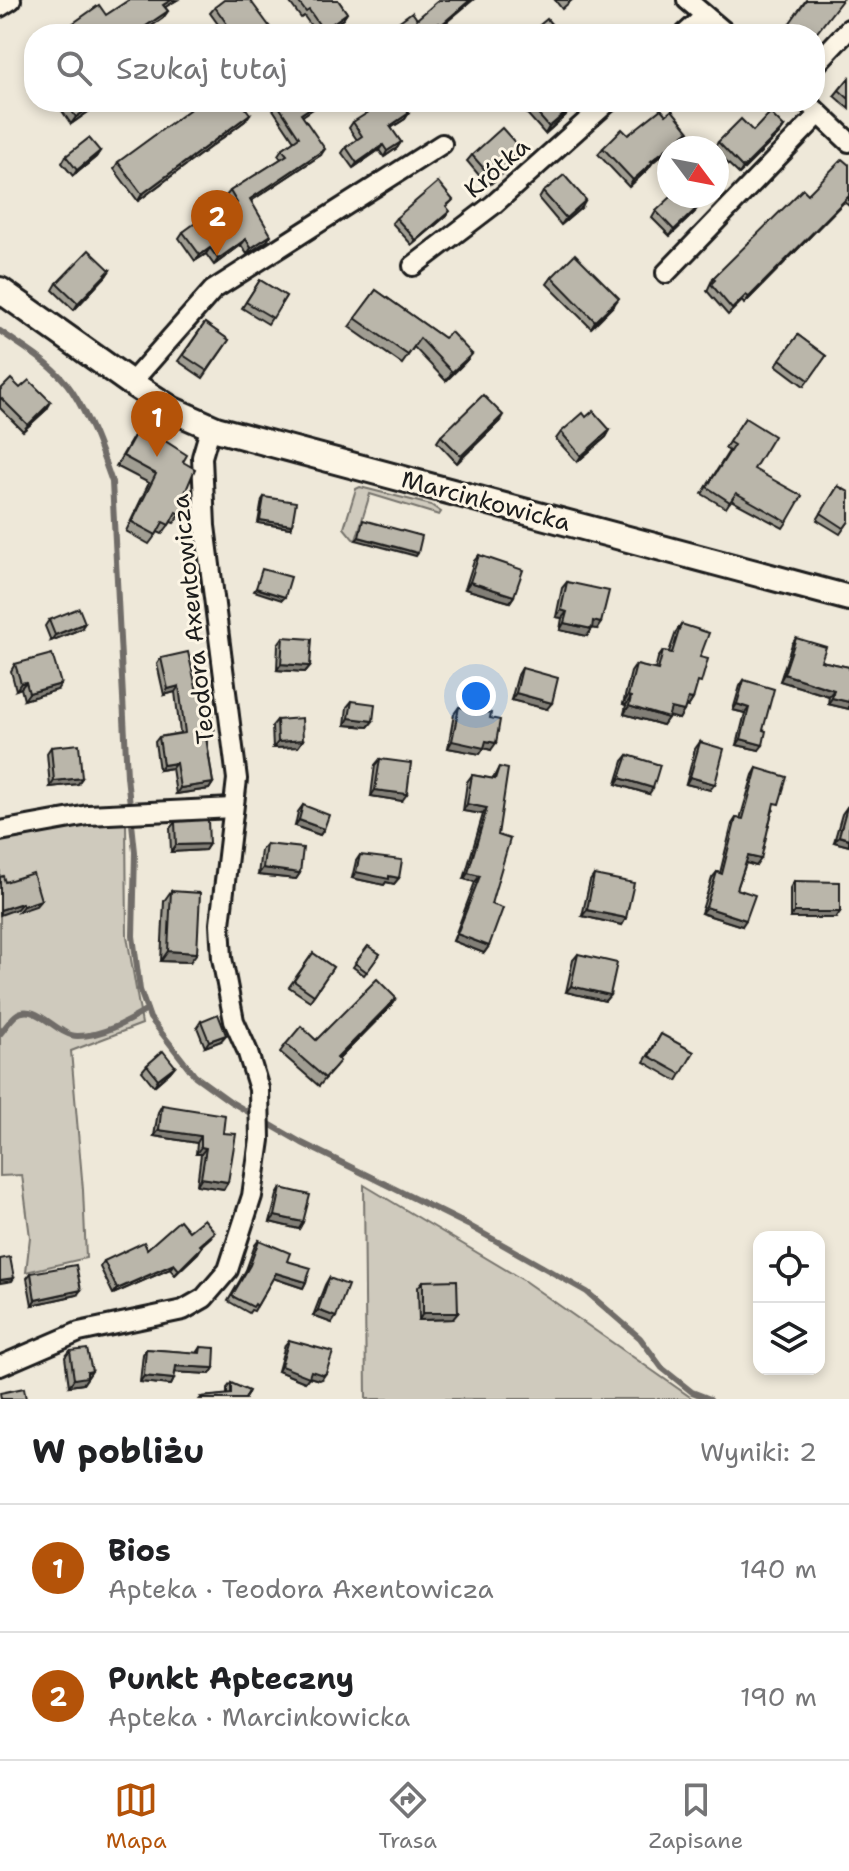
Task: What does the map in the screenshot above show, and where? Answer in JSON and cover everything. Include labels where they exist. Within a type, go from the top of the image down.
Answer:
[{"type":"street","points":[[0,7],[11,0]]},
{"type":"street","points":[[687,0],[715,24]]},
{"type":"street","points":[[696,24],[705,16]]},
{"type":"street","points":[[825,54],[849,29]]},
{"type":"street","name":"Krótka","points":[[413,266],[493,205],[597,112]]},
{"type":"street","points":[[666,273],[809,112]]},
{"type":"street","points":[[817,112],[849,142]]},
{"type":"street","points":[[131,383],[213,290],[442,144]]},
{"type":"street","name":"Marcinkowicka","points":[[0,290],[131,383],[173,410],[211,426],[849,598]]},
{"type":"street","name":"Teodora Axentowicza","points":[[0,1366],[79,1332],[183,1310],[204,1298],[228,1270],[252,1196],[260,1134],[259,1089],[226,990],[220,924],[237,779],[202,481],[202,457],[211,426]]},
{"type":"street","points":[[0,831],[88,815],[233,808]]},
{"type":"shaded area","points":[[360,487],[431,505],[441,512],[439,515],[370,494],[356,540],[344,528],[356,489]]},
{"type":"shaded area","points":[[126,821],[127,936],[142,1024],[71,1051],[86,1258],[26,1272],[30,1237],[22,1175],[0,1176],[0,835],[48,825]]},
{"type":"shaded area","points":[[364,1185],[523,1280],[693,1399],[366,1399]]},
{"type":"building","points":[[129,0],[171,0],[163,5],[168,11],[149,24],[72,24],[99,5],[106,15]]},
{"type":"building","points":[[224,0],[250,0],[268,24],[227,24],[215,7]]},
{"type":"building","points":[[297,0],[338,0],[347,13],[331,24],[319,24],[309,10],[306,12]]},
{"type":"building","points":[[439,0],[470,0],[442,24],[396,24],[412,12],[417,19]]},
{"type":"building","points":[[806,0],[842,0],[823,24],[789,24]]},
{"type":"building","points":[[849,78],[849,99],[839,90]]},
{"type":"building","points":[[186,112],[250,114],[142,194],[118,162]]},
{"type":"building","points":[[283,112],[304,112],[301,114],[325,149],[250,199],[271,235],[251,248],[246,239],[218,259],[210,248],[200,255],[183,232],[209,213],[213,218],[237,203],[230,191],[287,155],[282,149],[299,137]]},
{"type":"building","points":[[369,112],[409,113],[390,126],[401,142],[387,151],[383,145],[357,163],[346,147],[362,136],[353,122]]},
{"type":"building","points":[[536,112],[566,112],[549,127]]},
{"type":"building","points":[[657,112],[666,115],[674,112],[689,131],[683,136],[657,136],[657,156],[633,180],[603,148],[622,129],[628,135]]},
{"type":"building","points":[[770,113],[784,127],[743,168],[729,153],[729,136],[724,136],[741,119],[753,131]]},
{"type":"building","points":[[502,128],[519,147],[508,157],[512,162],[493,179],[472,155]]},
{"type":"building","points":[[89,138],[100,151],[77,170],[66,156]]},
{"type":"building","points":[[842,159],[849,165],[849,196],[749,297],[746,295],[732,309],[711,284],[715,280],[713,278],[803,189],[808,194]]},
{"type":"building","points":[[564,175],[586,200],[566,218],[543,192]]},
{"type":"building","points":[[438,182],[453,200],[446,206],[450,211],[416,240],[396,218]]},
{"type":"building","points":[[659,208],[697,208],[674,230],[656,211]]},
{"type":"building","points":[[89,250],[110,270],[78,303],[57,283]]},
{"type":"building","points":[[575,254],[619,298],[595,321],[552,277]]},
{"type":"building","points":[[260,280],[286,296],[273,318],[246,302]]},
{"type":"building","points":[[376,290],[444,338],[451,332],[472,354],[452,372],[420,338],[408,355],[355,318]]},
{"type":"building","points":[[205,323],[229,340],[207,371],[183,355]]},
{"type":"building","points":[[798,335],[826,356],[809,380],[780,359]]},
{"type":"building","points":[[11,379],[20,388],[29,380],[51,402],[28,425],[0,397],[0,390]]},
{"type":"building","points":[[483,395],[503,415],[461,456],[441,436]]},
{"type":"building","points":[[593,411],[610,430],[581,456],[561,432],[583,413],[586,417]]},
{"type":"building","points":[[745,418],[774,436],[754,469],[802,496],[787,522],[736,493],[730,502],[707,487],[734,445],[729,442]]},
{"type":"building","points":[[138,429],[162,439],[187,455],[183,462],[195,469],[184,495],[189,498],[181,514],[176,512],[169,525],[163,522],[156,535],[132,522],[156,474],[123,456]]},
{"type":"building","points":[[838,486],[849,492],[849,521],[844,528],[821,513]]},
{"type":"building","points":[[264,497],[296,502],[292,525],[260,520]]},
{"type":"building","points":[[363,520],[422,536],[418,553],[359,537]]},
{"type":"building","points":[[479,555],[523,570],[514,596],[470,582]]},
{"type":"building","points":[[262,569],[291,577],[285,597],[256,588]]},
{"type":"building","points":[[567,582],[609,591],[601,623],[593,621],[592,629],[564,623],[567,612],[561,610]]},
{"type":"building","points":[[79,608],[85,623],[55,635],[49,620]]},
{"type":"building","points":[[681,624],[709,633],[700,657],[708,659],[693,699],[688,698],[684,711],[671,708],[668,718],[629,706],[631,697],[628,696],[636,665],[658,670],[663,651],[672,653]]},
{"type":"building","points":[[283,637],[312,639],[310,666],[281,664]]},
{"type":"building","points":[[796,638],[826,647],[821,661],[849,667],[849,702],[832,698],[834,690],[784,674]]},
{"type":"building","points":[[188,652],[198,696],[209,695],[214,730],[205,731],[213,783],[180,788],[176,763],[163,765],[159,737],[185,733],[179,686],[168,689],[161,658]]},
{"type":"building","points":[[52,654],[61,684],[29,693],[26,682],[21,683],[15,664]]},
{"type":"building","points":[[522,668],[558,678],[552,703],[516,693]]},
{"type":"building","points":[[744,680],[774,689],[763,730],[766,731],[763,745],[741,739],[749,708],[737,704]]},
{"type":"building","points":[[352,701],[375,704],[373,721],[349,718]]},
{"type":"building","points":[[459,707],[491,713],[490,718],[500,720],[496,743],[486,741],[484,748],[452,741]]},
{"type":"building","points":[[302,718],[303,740],[278,742],[277,720]]},
{"type":"building","points":[[700,742],[724,749],[715,784],[690,777]]},
{"type":"building","points":[[79,744],[82,778],[54,781],[51,747]]},
{"type":"building","points":[[628,755],[660,765],[653,788],[620,778]]},
{"type":"building","points":[[380,759],[411,763],[407,794],[375,790]]},
{"type":"building","points":[[499,767],[508,769],[498,835],[510,839],[491,904],[503,908],[489,946],[457,934],[480,876],[468,873],[487,808],[467,804],[472,775],[495,779]]},
{"type":"building","points":[[757,768],[787,777],[779,804],[774,803],[761,859],[748,856],[737,889],[755,895],[746,920],[706,907],[717,872],[722,874],[736,818],[743,819]]},
{"type":"building","points":[[303,805],[329,815],[324,829],[299,820]]},
{"type":"building","points":[[849,808],[849,839],[839,836]]},
{"type":"building","points":[[208,820],[209,844],[176,845],[175,822]]},
{"type":"building","points":[[266,844],[303,848],[300,873],[263,868]]},
{"type":"building","points":[[360,855],[402,860],[399,878],[356,872]]},
{"type":"building","points":[[33,873],[41,900],[0,910],[0,877],[3,876],[5,882]]},
{"type":"building","points":[[594,875],[634,883],[626,918],[587,910]]},
{"type":"building","points":[[794,881],[840,882],[840,912],[794,912]]},
{"type":"building","points":[[171,891],[200,893],[197,953],[168,951]]},
{"type":"building","points":[[368,946],[380,954],[367,972],[355,963]]},
{"type":"building","points":[[313,953],[333,967],[314,995],[294,981]]},
{"type":"building","points":[[578,954],[617,963],[610,995],[571,986]]},
{"type":"building","points":[[377,979],[396,998],[337,1058],[340,1061],[325,1078],[286,1044],[301,1026],[316,1040]]},
{"type":"building","points":[[218,1014],[226,1035],[209,1041],[201,1021]]},
{"type":"building","points":[[661,1034],[694,1052],[681,1074],[649,1056]]},
{"type":"building","points":[[163,1051],[175,1066],[158,1079],[147,1065]]},
{"type":"building","points":[[162,1105],[225,1115],[223,1133],[236,1134],[228,1182],[201,1178],[206,1148],[201,1147],[201,1136],[159,1130]]},
{"type":"building","points":[[281,1188],[310,1195],[303,1222],[275,1216]]},
{"type":"building","points":[[204,1219],[215,1232],[179,1270],[174,1264],[117,1289],[104,1261],[144,1242],[147,1249],[180,1220],[189,1231]]},
{"type":"building","points":[[259,1240],[290,1253],[287,1261],[311,1268],[306,1282],[276,1273],[257,1306],[255,1304],[253,1307],[232,1296],[250,1265]]},
{"type":"building","points":[[10,1257],[14,1278],[0,1280],[0,1259]]},
{"type":"building","points":[[76,1265],[81,1290],[35,1300],[31,1273]]},
{"type":"building","points":[[329,1278],[348,1285],[336,1317],[318,1310]]},
{"type":"building","points":[[457,1280],[458,1313],[423,1313],[423,1281]]},
{"type":"building","points":[[289,1340],[333,1352],[326,1373],[311,1371],[309,1377],[281,1366]]},
{"type":"building","points":[[201,1347],[215,1348],[214,1368],[176,1366],[174,1379],[144,1376],[146,1349],[200,1353]]},
{"type":"building","points":[[87,1349],[92,1371],[87,1372],[87,1377],[74,1379],[70,1351]]},
{"type":"building","points":[[231,1383],[249,1391],[245,1399],[202,1397],[231,1394]]},
{"type":"building","points":[[24,1388],[26,1399],[1,1399],[0,1393]]},
{"type":"waterway","points":[[0,331],[48,365],[72,391],[90,424],[112,482],[127,776],[135,852],[133,936],[140,990],[150,1018],[195,1076],[231,1102],[302,1143],[468,1225],[587,1292],[640,1338],[662,1368],[692,1392],[710,1399]]},
{"type":"waterway","points":[[0,1034],[16,1015],[23,1012],[39,1015],[70,1035],[78,1036],[105,1031],[147,1010]]},
{"type":"place","name":"Punkt Apteczny","points":[[217,256]]},
{"type":"place","name":"Bios","points":[[157,457]]}]
